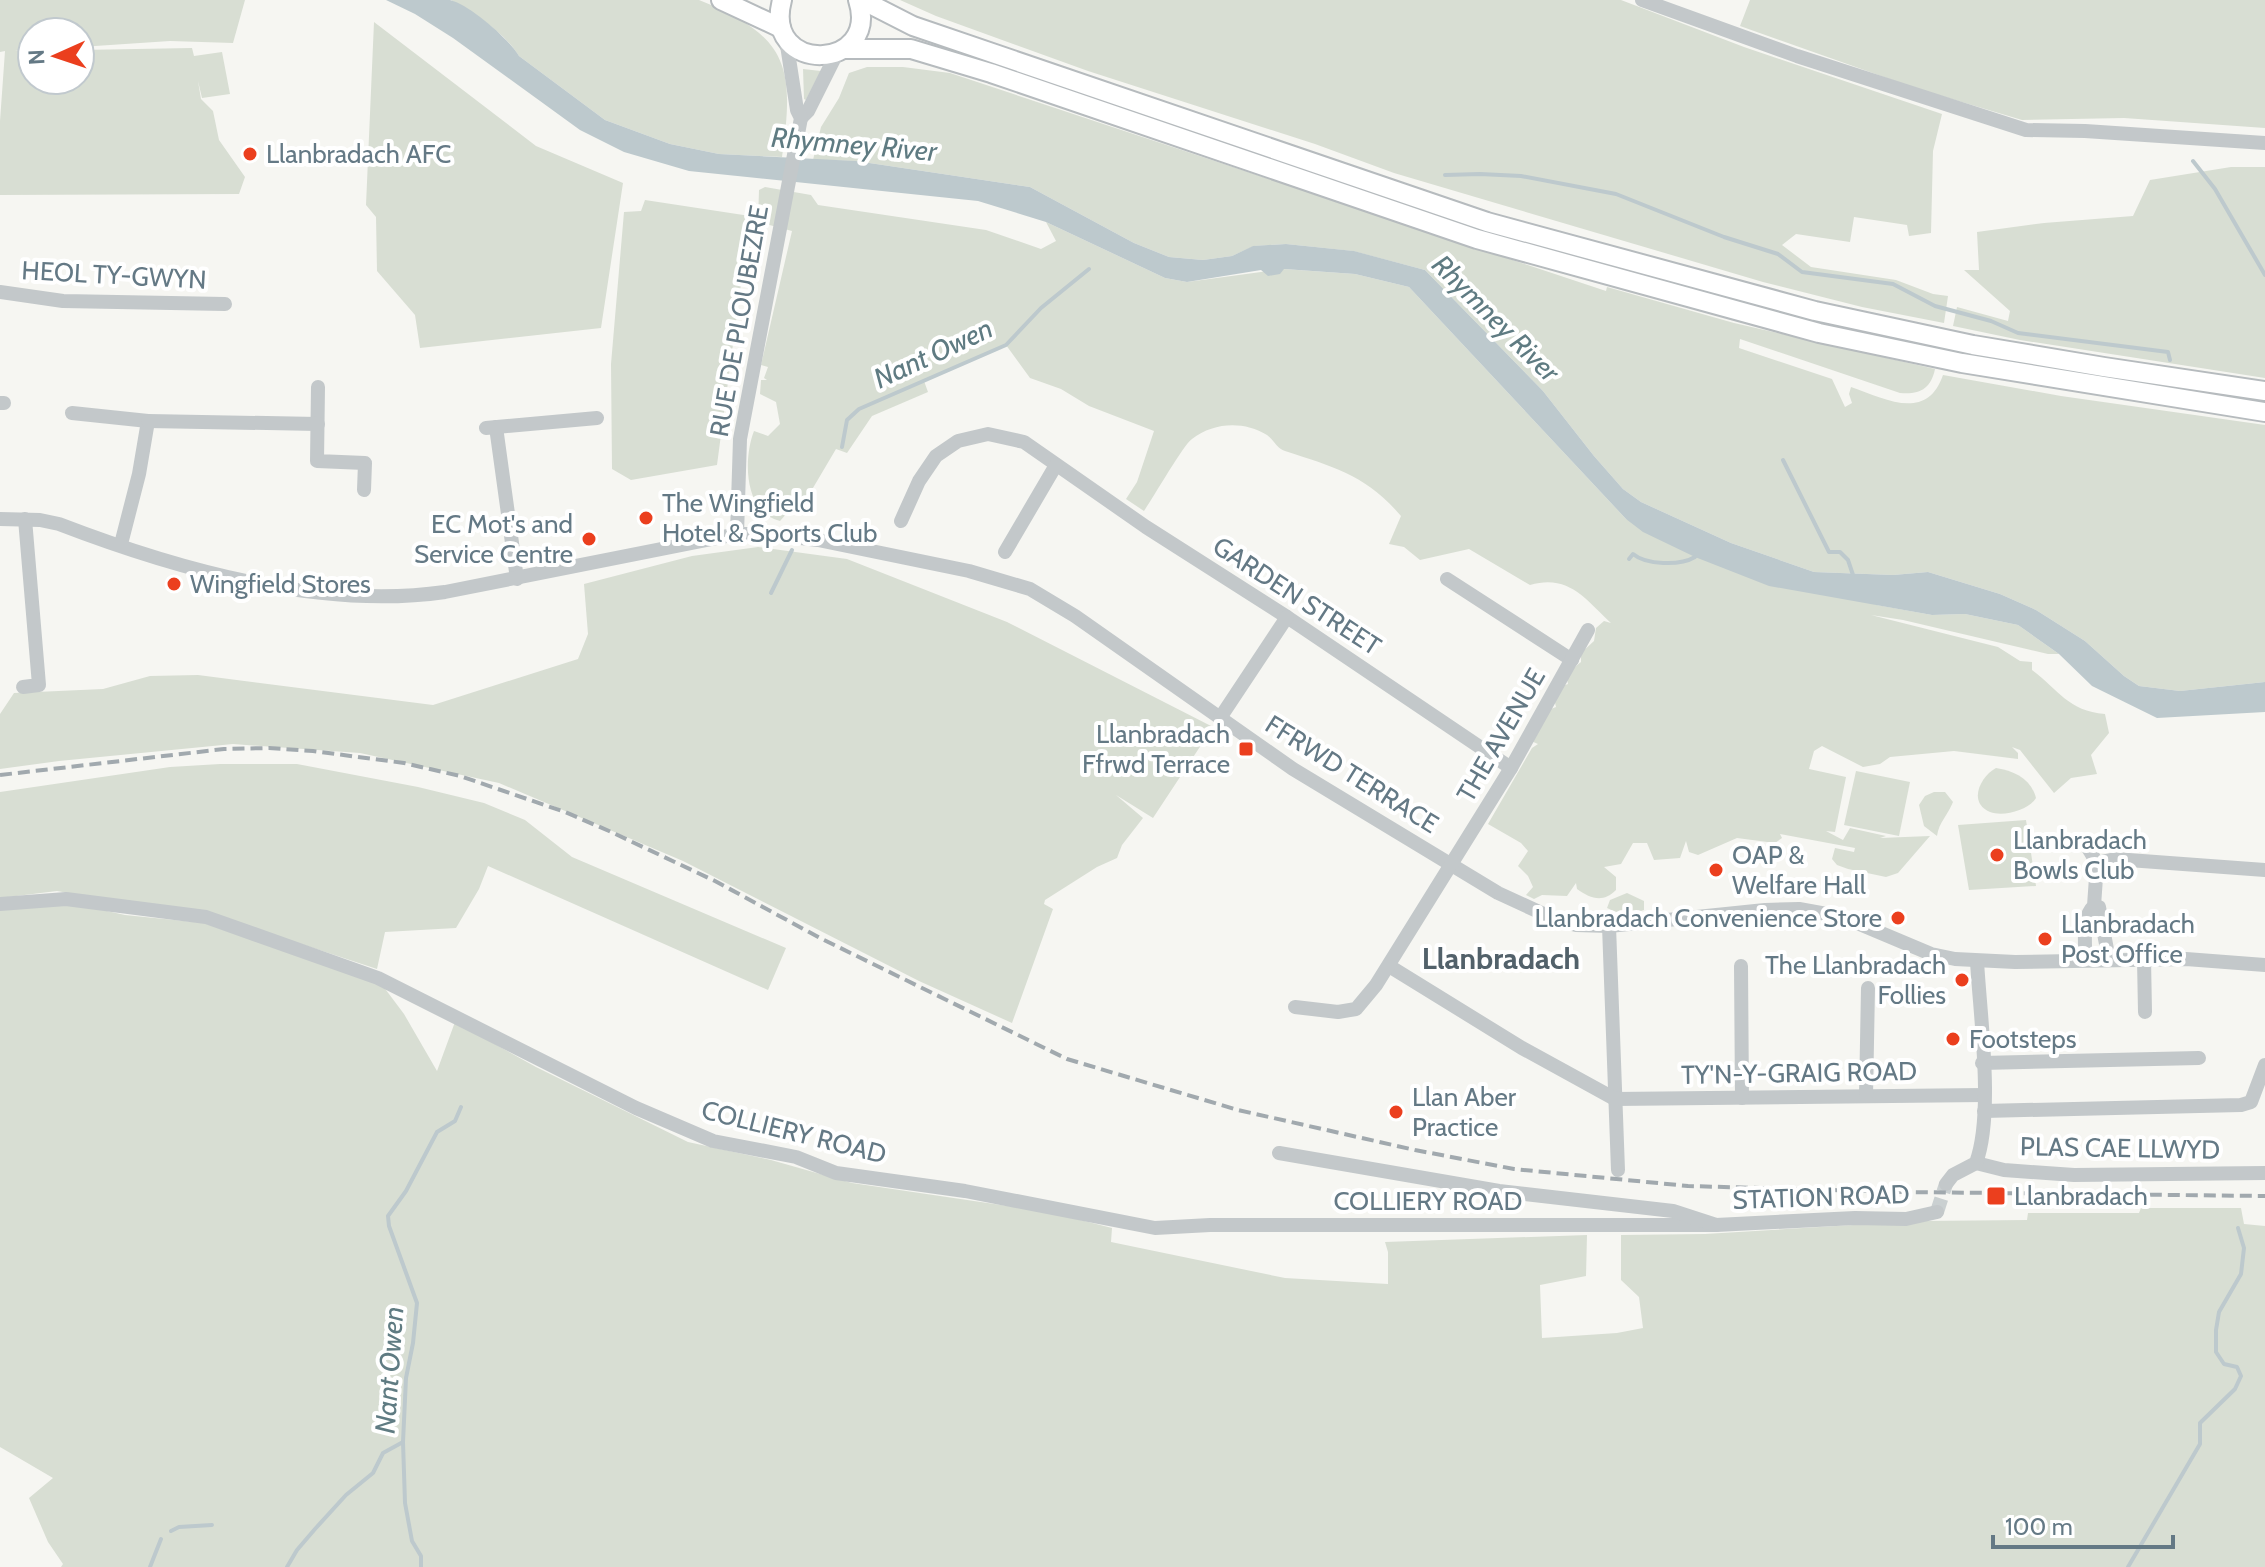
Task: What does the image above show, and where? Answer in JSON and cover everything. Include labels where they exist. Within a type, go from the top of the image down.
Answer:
[{"type":"main road","points":[[721,0],[784,34],[807,55],[822,57],[840,51],[911,49],[991,73],[1477,239],[1819,333],[1962,363],[2265,412]]},
{"type":"main road","points":[[782,0],[779,15],[784,34]]},
{"type":"main road","points":[[840,51],[858,32],[860,0],[913,26],[1487,222],[1815,311],[1973,345],[2265,391]]},
{"type":"street","points":[[1642,0],[1797,56],[2026,130],[2265,143]]},
{"type":"street","name":"RUE DE PLOUBEZRE","points":[[784,34],[801,118]]},
{"type":"street","name":"RUE DE PLOUBEZRE","points":[[737,534],[740,439],[801,118],[808,111],[840,51]]},
{"type":"street","name":"HEOL TY-GWYN","points":[[0,292],[63,301],[225,304]]},
{"type":"street","points":[[318,387],[317,461],[365,463],[364,490]]},
{"type":"street","points":[[72,413],[148,421],[318,424]]},
{"type":"street","points":[[517,579],[491,428],[597,418]]},
{"type":"street","points":[[121,544],[139,474],[148,421]]},
{"type":"street","name":"GARDEN STREET","points":[[901,521],[919,481],[936,456],[958,441],[988,434],[1024,442],[1146,527],[1287,617],[1511,768]]},
{"type":"street","points":[[1005,552],[1056,465]]},
{"type":"street","name":"FFRWD TERRACE","points":[[0,519],[59,524],[192,568],[275,586],[313,591],[422,595],[737,534],[818,540],[969,571],[1030,589],[1075,616],[1293,769],[1498,893],[1559,921],[1609,926],[1799,909],[1843,917],[1931,954],[1977,961],[2144,959],[2265,965]]},
{"type":"street","points":[[23,687],[39,685],[25,519]]},
{"type":"street","points":[[1447,579],[1572,660]]},
{"type":"street","points":[[1224,720],[1287,617]]},
{"type":"street","name":"THE AVENUE","points":[[1295,1007],[1338,1012],[1356,1009],[1389,966],[1420,911],[1511,768],[1588,630]]},
{"type":"street","points":[[2085,960],[2086,919],[2094,906],[2097,863],[2088,848]]},
{"type":"street","points":[[2097,863],[2115,859],[2265,870]]},
{"type":"street","name":"COLLIERY ROAD","points":[[0,904],[66,899],[206,917],[378,978],[671,1126],[713,1141],[796,1157],[836,1173],[965,1191],[1155,1228],[1210,1225],[1716,1225]]},
{"type":"street","points":[[2094,906],[2099,907],[2103,917],[2109,960]]},
{"type":"street","points":[[1609,926],[1618,1170]]},
{"type":"street","points":[[2144,959],[2145,1012]]},
{"type":"street","points":[[1976,1163],[1984,1111],[1977,961]]},
{"type":"street","points":[[1389,966],[1522,1048],[1615,1099]]},
{"type":"street","points":[[1741,966],[1742,1098]]},
{"type":"street","points":[[1866,1096],[1868,988]]},
{"type":"street","points":[[1982,1063],[2199,1058]]},
{"type":"street","points":[[1984,1111],[2241,1105],[2251,1102],[2265,1065]]},
{"type":"street","name":"TY'N-Y-GRAIG ROAD","points":[[1615,1099],[1984,1095]]},
{"type":"street","name":"STATION ROAD","points":[[1279,1153],[1528,1195],[1673,1211],[1716,1225],[1906,1219],[1937,1212]]},
{"type":"street","name":"STATION ROAD","points":[[1946,1184],[1953,1175],[1976,1163]]},
{"type":"street","name":"PLAS CAE LLWYD","points":[[1976,1163],[2004,1170],[2074,1175],[2265,1173]]},
{"type":"shaded area","points":[[0,0],[245,0],[233,43],[170,41],[96,46],[96,16],[16,16],[16,96],[96,96],[96,50],[192,48],[194,56],[222,52],[230,94],[202,98],[198,81],[201,99],[213,111],[219,140],[245,177],[239,194],[0,195],[0,121],[5,51],[0,52]]},
{"type":"shaded area","points":[[386,0],[450,0],[468,8],[488,23],[519,56],[605,120],[670,144],[719,154],[856,161],[1030,187],[1134,243],[1169,257],[1203,260],[1232,256],[1253,246],[1286,244],[1354,251],[1425,270],[1543,391],[1623,489],[1641,502],[1731,543],[1814,572],[1893,575],[1928,572],[2000,594],[2036,610],[2085,641],[2139,686],[2180,691],[2265,682],[2265,712],[2157,718],[2092,686],[2059,654],[2018,625],[1965,614],[1932,615],[1769,586],[1695,557],[1643,532],[1626,519],[1409,287],[1355,274],[1284,269],[1280,274],[1268,276],[1261,270],[1187,282],[1165,278],[1046,222],[978,201],[689,171],[624,152],[580,130],[453,38]]},
{"type":"shaded area","points":[[451,0],[699,0],[729,13],[768,42],[779,58],[787,99],[782,157],[719,154],[670,144],[605,120],[519,56],[488,24]]},
{"type":"shaded area","points":[[900,0],[1621,0],[1744,47],[1942,114],[1933,151],[1931,233],[1909,236],[1907,225],[1854,217],[1850,242],[1796,234],[1782,245],[1811,267],[1896,280],[1933,294],[1948,296],[1944,323],[1862,307],[1763,282],[1394,173],[1315,144],[1088,71]]},
{"type":"shaded area","points":[[1750,0],[2265,0],[2265,128],[2124,118],[2022,120],[1915,88],[1740,26]]},
{"type":"shaded area","points":[[374,22],[536,146],[623,183],[601,328],[420,348],[415,315],[377,271],[376,217],[366,205]]},
{"type":"shaded area","points":[[867,67],[903,67],[950,73],[1606,291],[1607,287],[1734,323],[1935,369],[1931,381],[1923,389],[1900,393],[1740,339],[1739,348],[1832,379],[1845,407],[1852,403],[1849,394],[1851,387],[1891,401],[1916,403],[1936,390],[1943,375],[2061,396],[2265,425],[2265,682],[2180,691],[2139,686],[2085,641],[2036,610],[2000,594],[1928,572],[1893,575],[1814,572],[1731,543],[1641,502],[1623,489],[1543,391],[1425,270],[1353,251],[1286,244],[1254,246],[1232,256],[1203,260],[1169,257],[1134,243],[1030,187],[856,161],[813,160],[821,127],[839,98],[849,73]]},
{"type":"shaded area","points":[[803,69],[821,71],[806,100],[804,99]]},
{"type":"shaded area","points":[[2231,167],[2265,167],[2265,378],[2020,340],[1953,326],[1957,307],[2008,321],[2010,311],[1964,270],[1979,270],[1977,232],[2133,216],[2150,180]]},
{"type":"shaded area","points":[[765,187],[811,195],[818,205],[986,230],[1041,249],[1056,241],[1046,222],[1165,278],[1187,282],[1283,269],[1355,274],[1409,287],[1626,519],[1877,605],[1932,615],[1965,614],[2018,625],[2059,654],[1871,615],[1998,647],[2020,661],[2032,662],[2032,670],[2073,704],[2105,714],[2109,733],[2091,755],[2097,774],[2071,778],[2054,793],[2020,750],[2012,747],[2018,753],[2018,759],[1954,751],[1890,757],[1880,764],[1863,767],[1822,746],[1814,751],[1809,769],[1846,777],[1835,832],[1826,831],[1843,840],[1850,828],[1886,836],[1880,838],[1930,836],[1898,873],[1886,877],[1848,869],[1837,865],[1832,859],[1835,848],[1854,852],[1855,848],[1780,834],[1782,838],[1775,843],[1737,838],[1698,855],[1689,852],[1686,841],[1680,858],[1654,860],[1647,843],[1633,843],[1621,864],[1604,867],[1616,877],[1616,890],[1606,897],[1587,895],[1577,889],[1576,883],[1567,896],[1542,895],[1534,899],[1526,895],[1533,887],[1518,866],[1528,851],[1521,843],[1488,824],[1532,748],[1538,744],[1531,741],[1543,712],[1556,707],[1553,694],[1568,684],[1566,674],[1581,662],[1581,653],[1594,641],[1596,628],[1604,621],[1611,623],[1593,605],[1566,586],[1544,582],[1530,585],[1469,549],[1420,560],[1404,547],[1389,544],[1401,516],[1375,491],[1348,474],[1282,450],[1267,435],[1249,427],[1219,427],[1192,439],[1144,511],[1126,499],[1137,482],[1154,431],[1089,406],[1061,389],[1030,378],[1006,345],[924,381],[928,392],[872,416],[847,453],[836,449],[797,515],[788,512],[780,521],[768,516],[759,508],[749,484],[748,456],[754,431],[768,436],[780,424],[776,402],[760,394],[761,380],[767,380],[764,378],[768,367],[761,365],[792,231],[758,222],[759,190]]},
{"type":"shaded area","points":[[645,200],[750,216],[717,465],[631,480],[612,469],[611,364],[624,212],[641,211]]},
{"type":"shaded area","points":[[758,547],[847,559],[1007,622],[1213,727],[1153,818],[1116,795],[1143,818],[1122,845],[1117,858],[1045,900],[1044,904],[1053,909],[1012,1023],[919,981],[683,861],[499,783],[360,753],[233,744],[0,769],[0,714],[14,693],[103,689],[150,676],[198,675],[433,705],[578,659],[588,634],[584,584],[692,556]]},
{"type":"shaded area","points":[[297,764],[484,803],[525,820],[572,857],[786,948],[768,990],[488,866],[479,889],[456,928],[385,932],[377,969],[283,938],[97,898],[57,891],[0,898],[0,792],[170,767]]},
{"type":"shaded area","points":[[1996,768],[2010,771],[2026,781],[2034,791],[2036,798],[2033,802],[2009,813],[1990,812],[1983,808],[1979,802],[1979,789]]},
{"type":"shaded area","points":[[1856,771],[1910,782],[1899,836],[1844,825]]},
{"type":"shaded area","points":[[1945,792],[1953,802],[1937,836],[1924,826],[1919,805],[1925,796]]},
{"type":"shaded area","name":"Llanbradach Bowls Club","points":[[2026,820],[2036,886],[1969,890],[1958,825]]},
{"type":"shaded area","points":[[1627,893],[1644,901],[1644,910],[1626,914],[1607,908],[1610,900]]},
{"type":"shaded area","points":[[66,902],[125,915],[204,923],[383,986],[404,1014],[437,1071],[455,1022],[536,1067],[688,1142],[771,1160],[852,1183],[1049,1212],[1112,1228],[1111,1242],[1285,1278],[1388,1284],[1385,1242],[1587,1235],[1586,1276],[1540,1285],[1542,1338],[1617,1333],[1643,1328],[1639,1297],[1621,1280],[1621,1235],[1705,1234],[1920,1221],[2027,1220],[2028,1213],[2139,1213],[2141,1208],[2241,1208],[2244,1224],[2265,1226],[2265,1567],[61,1567],[63,1564],[48,1542],[29,1498],[53,1478],[0,1447],[0,908]]},
{"type":"waterway","points":[[2193,161],[2215,189],[2265,275]]},
{"type":"waterway","points":[[1445,175],[1521,176],[1616,194],[1724,237],[1778,254],[1802,272],[1893,284],[1935,306],[1991,321],[2018,333],[2168,352],[2170,360]]},
{"type":"waterway","name":"Nant Owen","points":[[842,447],[847,420],[859,409],[1006,345],[1041,308],[1089,269]]},
{"type":"waterway","points":[[1783,460],[1829,552],[1840,552],[1848,560],[1853,575]]},
{"type":"waterway","name":"Nant Owen","points":[[771,593],[792,550]]},
{"type":"waterway","points":[[1629,559],[1633,554],[1654,562],[1672,563],[1695,557]]},
{"type":"waterway","name":"Nant Owen","points":[[421,1567],[421,1556],[412,1541],[405,1503],[403,1442],[406,1378],[417,1303],[388,1216],[406,1191],[437,1132],[455,1121],[461,1107]]},
{"type":"waterway","points":[[2128,1567],[2200,1444],[2200,1423],[2235,1389],[2241,1376],[2237,1367],[2224,1364],[2216,1352],[2219,1312],[2241,1274],[2244,1248],[2238,1228]]},
{"type":"waterway","points":[[287,1567],[297,1550],[346,1495],[373,1473],[383,1453],[403,1442]]},
{"type":"waterway","points":[[171,1531],[179,1527],[212,1525]]},
{"type":"waterway","points":[[150,1567],[161,1539]]},
{"type":"tunnel","points":[[1937,1212],[1946,1184]]},
{"type":"railway","points":[[0,775],[224,749],[269,748],[404,763],[460,776],[565,812],[609,831],[715,881],[820,938],[1067,1059],[1238,1110],[1514,1169],[1688,1186],[2265,1196]]},
{"type":"place","name":"Llanbradach AFC","points":[[250,154]]},
{"type":"place","name":"The Wingfield Hotel & Sports Club","points":[[646,518]]},
{"type":"place","name":"EC Mot's and Service Centre","points":[[589,539]]},
{"type":"place","name":"Wingfield Stores","points":[[174,584]]},
{"type":"place","name":"Llanbradach Ffrwd Terrace","points":[[1246,749]]},
{"type":"place","name":"Llanbradach Bowls Club","points":[[1997,855]]},
{"type":"place","name":"OAP & Welfare Hall","points":[[1716,870]]},
{"type":"place","name":"Llanbradach Convenience Store","points":[[1898,918]]},
{"type":"place","name":"Llanbradach Post Office","points":[[2045,939]]},
{"type":"place","name":"The Llanbradach Follies","points":[[1962,980]]},
{"type":"place","name":"Footsteps","points":[[1953,1039]]},
{"type":"place","name":"Llan Aber Practice","points":[[1396,1112]]},
{"type":"place","name":"Llanbradach","points":[[1996,1196]]},
{"type":"district","name":"Llanbradach","points":[[1501,959]]},
{"type":"water label","name":"Rhymney River","points":[[854,144]]},
{"type":"water label","name":"Rhymney River","points":[[1496,318]]}]
